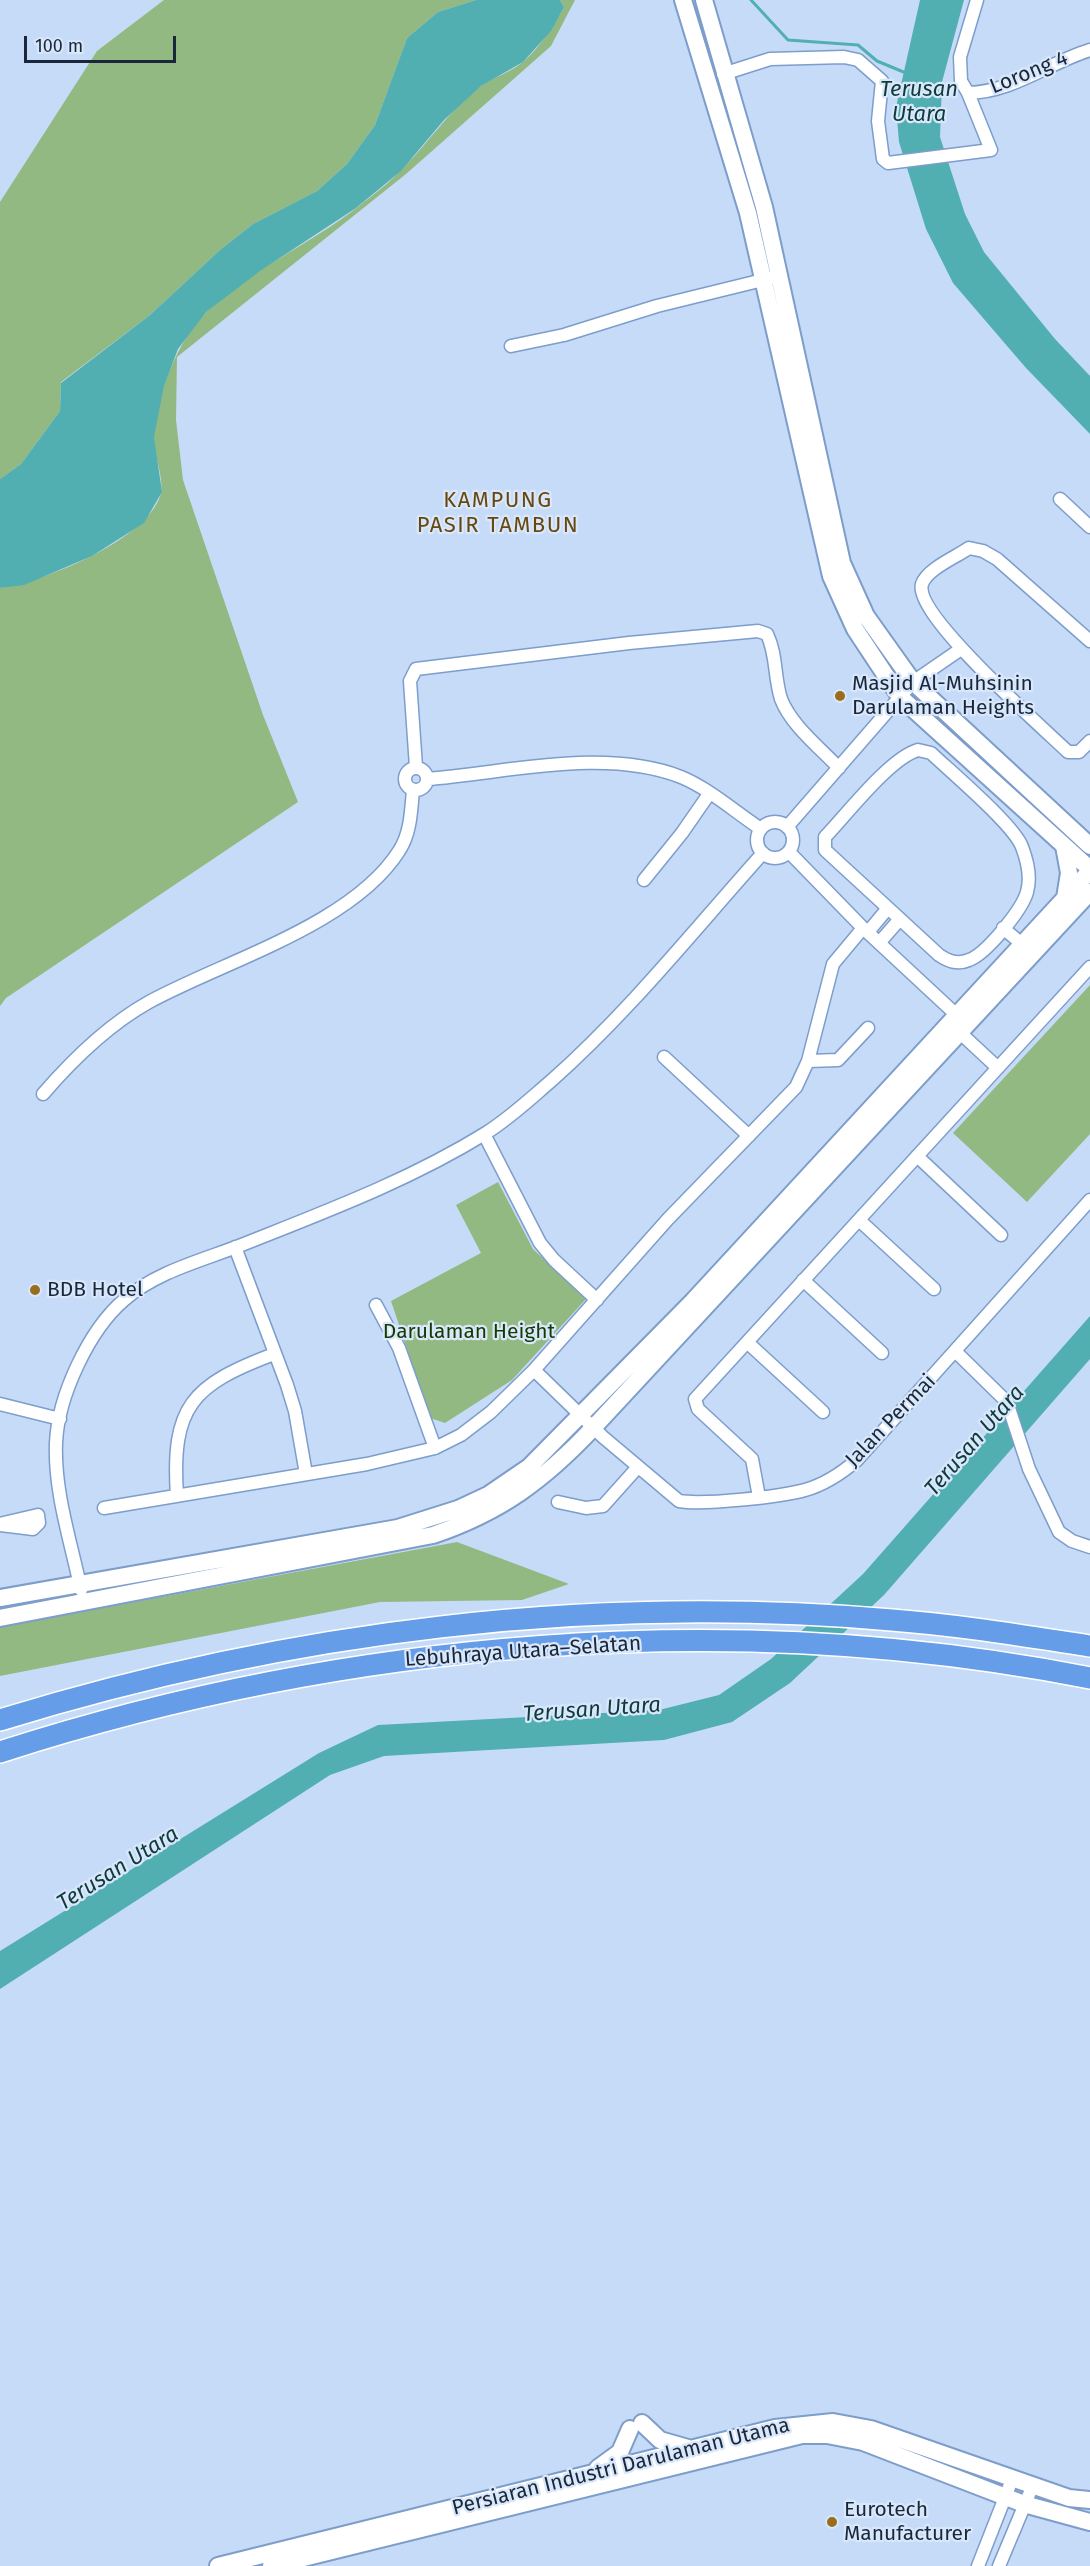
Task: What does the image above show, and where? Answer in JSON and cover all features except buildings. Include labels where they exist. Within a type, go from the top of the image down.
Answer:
[{"type":"highway","name":"Lebuhraya Utara–Selatan","points":[[0,1720],[188,1668],[298,1646],[391,1631],[537,1617],[638,1612],[788,1613],[894,1620],[1090,1646]]},
{"type":"highway","name":"Lebuhraya Utara–Selatan","points":[[0,1752],[162,1707],[364,1665],[490,1650],[558,1645],[777,1643],[888,1650],[1005,1663],[1090,1678]]},
{"type":"street","points":[[0,1618],[401,1543],[466,1524],[528,1489],[560,1462],[593,1428],[959,1024],[1023,945],[1090,870],[900,697],[855,629],[831,576],[748,213],[683,0]]},
{"type":"street","points":[[704,0],[723,74],[764,207],[781,276],[842,562],[866,616],[913,682],[1090,846]]},
{"type":"street","points":[[723,74],[750,64],[777,58],[844,57],[858,60],[882,81],[878,121],[882,159],[888,163],[991,150],[961,81],[960,57],[977,0]]},
{"type":"street","name":"Lorong 4","points":[[968,93],[993,90],[1019,82],[1059,61],[1090,50]]},
{"type":"street","points":[[511,346],[564,335],[657,306],[781,276]]},
{"type":"street","points":[[1060,499],[1090,527]]},
{"type":"street","points":[[1090,641],[997,559],[983,551],[969,548],[926,576],[921,586],[923,598],[929,610],[961,649],[1068,752],[1079,752],[1090,741]]},
{"type":"street","points":[[416,767],[410,681],[411,674],[416,669],[630,643],[758,631],[767,634],[774,648],[780,697],[786,710],[838,768]]},
{"type":"street","points":[[787,827],[913,682],[961,649]]},
{"type":"street","points":[[918,750],[931,753],[1016,834],[1028,869],[1027,892],[1018,910],[1003,928],[970,960],[954,963],[939,955],[900,919],[828,855],[824,841],[896,762],[906,753],[918,750]]},
{"type":"street","points":[[427,779],[562,765],[620,764],[668,773],[695,784],[761,829]]},
{"type":"street","points":[[413,790],[424,786],[427,779],[425,772],[416,767]]},
{"type":"street","points":[[413,790],[405,783],[405,775],[407,771],[416,767]]},
{"type":"street","points":[[44,1094],[71,1062],[129,1014],[320,920],[366,889],[400,850],[406,836],[413,790]]},
{"type":"street","points":[[644,880],[682,833],[709,794]]},
{"type":"street","points":[[776,822],[787,827],[793,842],[789,852],[779,858],[763,853],[758,844],[761,829],[776,822]]},
{"type":"street","points":[[1064,846],[1069,873],[1065,899]]},
{"type":"street","points":[[789,852],[959,1024],[998,1068]]},
{"type":"street","points":[[83,1602],[56,1461],[64,1403],[85,1351],[105,1319],[122,1301],[156,1279],[382,1189],[484,1134],[518,1109],[610,1027],[763,853]]},
{"type":"street","points":[[0,1598],[428,1521],[488,1496],[529,1467],[581,1416],[959,1024],[1090,892]]},
{"type":"street","points":[[104,1508],[306,1474],[435,1448],[461,1435],[491,1412],[534,1370],[668,1220],[796,1087],[807,1061],[833,964],[888,908]]},
{"type":"street","points":[[879,943],[900,919]]},
{"type":"street","points":[[1003,928],[1023,945]]},
{"type":"street","points":[[759,1497],[752,1459],[698,1409],[694,1404],[695,1399],[1090,967]]},
{"type":"street","points":[[807,1061],[838,1060],[868,1028]]},
{"type":"street","points":[[664,1057],[749,1136]]},
{"type":"street","points":[[484,1134],[546,1251],[597,1300]]},
{"type":"street","points":[[917,1156],[1001,1235]]},
{"type":"street","name":"Jalan Permai","points":[[534,1370],[637,1468],[679,1501],[759,1497],[804,1491],[849,1466],[956,1352],[1090,1200]]},
{"type":"street","points":[[859,1220],[934,1289]]},
{"type":"street","points":[[236,1247],[295,1411],[306,1474]]},
{"type":"street","points":[[803,1280],[882,1353]]},
{"type":"street","points":[[376,1305],[399,1348],[435,1448]]},
{"type":"street","points":[[748,1343],[823,1412]]},
{"type":"street","points":[[956,1352],[1007,1402],[1024,1456],[1059,1532],[1072,1541],[1090,1547]]},
{"type":"street","points":[[177,1496],[176,1449],[179,1431],[189,1407],[217,1378],[274,1354]]},
{"type":"street","points":[[0,1404],[60,1419]]},
{"type":"street","points":[[558,1502],[586,1508],[603,1506],[637,1468]]},
{"type":"street","name":"Persiaran Industri Darulaman Utama","points":[[218,2566],[775,2428],[833,2422],[871,2429],[1069,2498],[1090,2500]]},
{"type":"street","points":[[587,2475],[620,2452],[636,2426],[660,2440],[691,2448]]},
{"type":"street","name":"Persiaran Industri Darulaman Utama","points":[[271,2566],[802,2435],[827,2435],[863,2442],[1024,2504],[1090,2522]]},
{"type":"street","points":[[978,2566],[1013,2478]]},
{"type":"street","points":[[999,2566],[1033,2485]]},
{"type":"green space","points":[[164,0],[476,0],[438,12],[407,38],[375,125],[347,164],[317,191],[253,224],[220,250],[150,315],[61,382],[60,411],[21,464],[0,479],[0,202],[97,51]]},
{"type":"green space","points":[[560,0],[575,0],[551,46],[406,174],[177,357],[176,420],[183,480],[263,715],[298,802],[6,998],[0,1006],[0,588],[42,577],[92,556],[117,542],[153,510],[162,487],[154,439],[158,407],[177,354],[196,323],[242,283],[340,220],[391,180],[469,95],[519,65],[536,49],[564,7]]},
{"type":"green space","points":[[1090,985],[1090,1134],[1027,1202],[953,1133]]},
{"type":"green space","name":"Darulaman Height","points":[[498,1182],[533,1249],[586,1299],[512,1380],[445,1423],[430,1418],[391,1301],[481,1253],[456,1205]]},
{"type":"green space","points":[[457,1542],[569,1584],[522,1600],[380,1602],[0,1676],[0,1627]]},
{"type":"water","points":[[476,0],[560,0],[564,7],[551,31],[523,62],[481,86],[444,120],[401,171],[356,208],[260,271],[206,312],[178,349],[164,386],[154,437],[162,492],[144,523],[92,556],[24,585],[0,588],[0,479],[21,464],[60,411],[61,383],[150,315],[220,250],[253,224],[317,191],[347,164],[375,125],[407,38],[438,12]]},
{"type":"water","name":"Terusan Utara","points":[[920,0],[964,0],[942,82],[940,137],[965,214],[984,252],[1055,339],[1090,376],[1090,434],[1026,368],[953,283],[926,229],[899,142],[896,107]]},
{"type":"water","name":"Terusan Utara","points":[[1090,1316],[1090,1359],[884,1595],[790,1683],[732,1722],[664,1740],[384,1756],[330,1775],[0,1989],[0,1951],[319,1753],[378,1725],[659,1710],[719,1695],[771,1659],[863,1574]]},
{"type":"waterway","points":[[751,0],[788,40],[858,45],[877,61],[906,73]]},
{"type":"place","name":"Masjid Al-Muhsinin Darulaman Heights","points":[[840,696]]},
{"type":"place","name":"BDB Hotel","points":[[35,1290]]},
{"type":"place","name":"Eurotech Manufacturer","points":[[832,2522]]},
{"type":"district","name":"KAMPUNG PASIR TAMBUN","points":[[498,514]]}]
